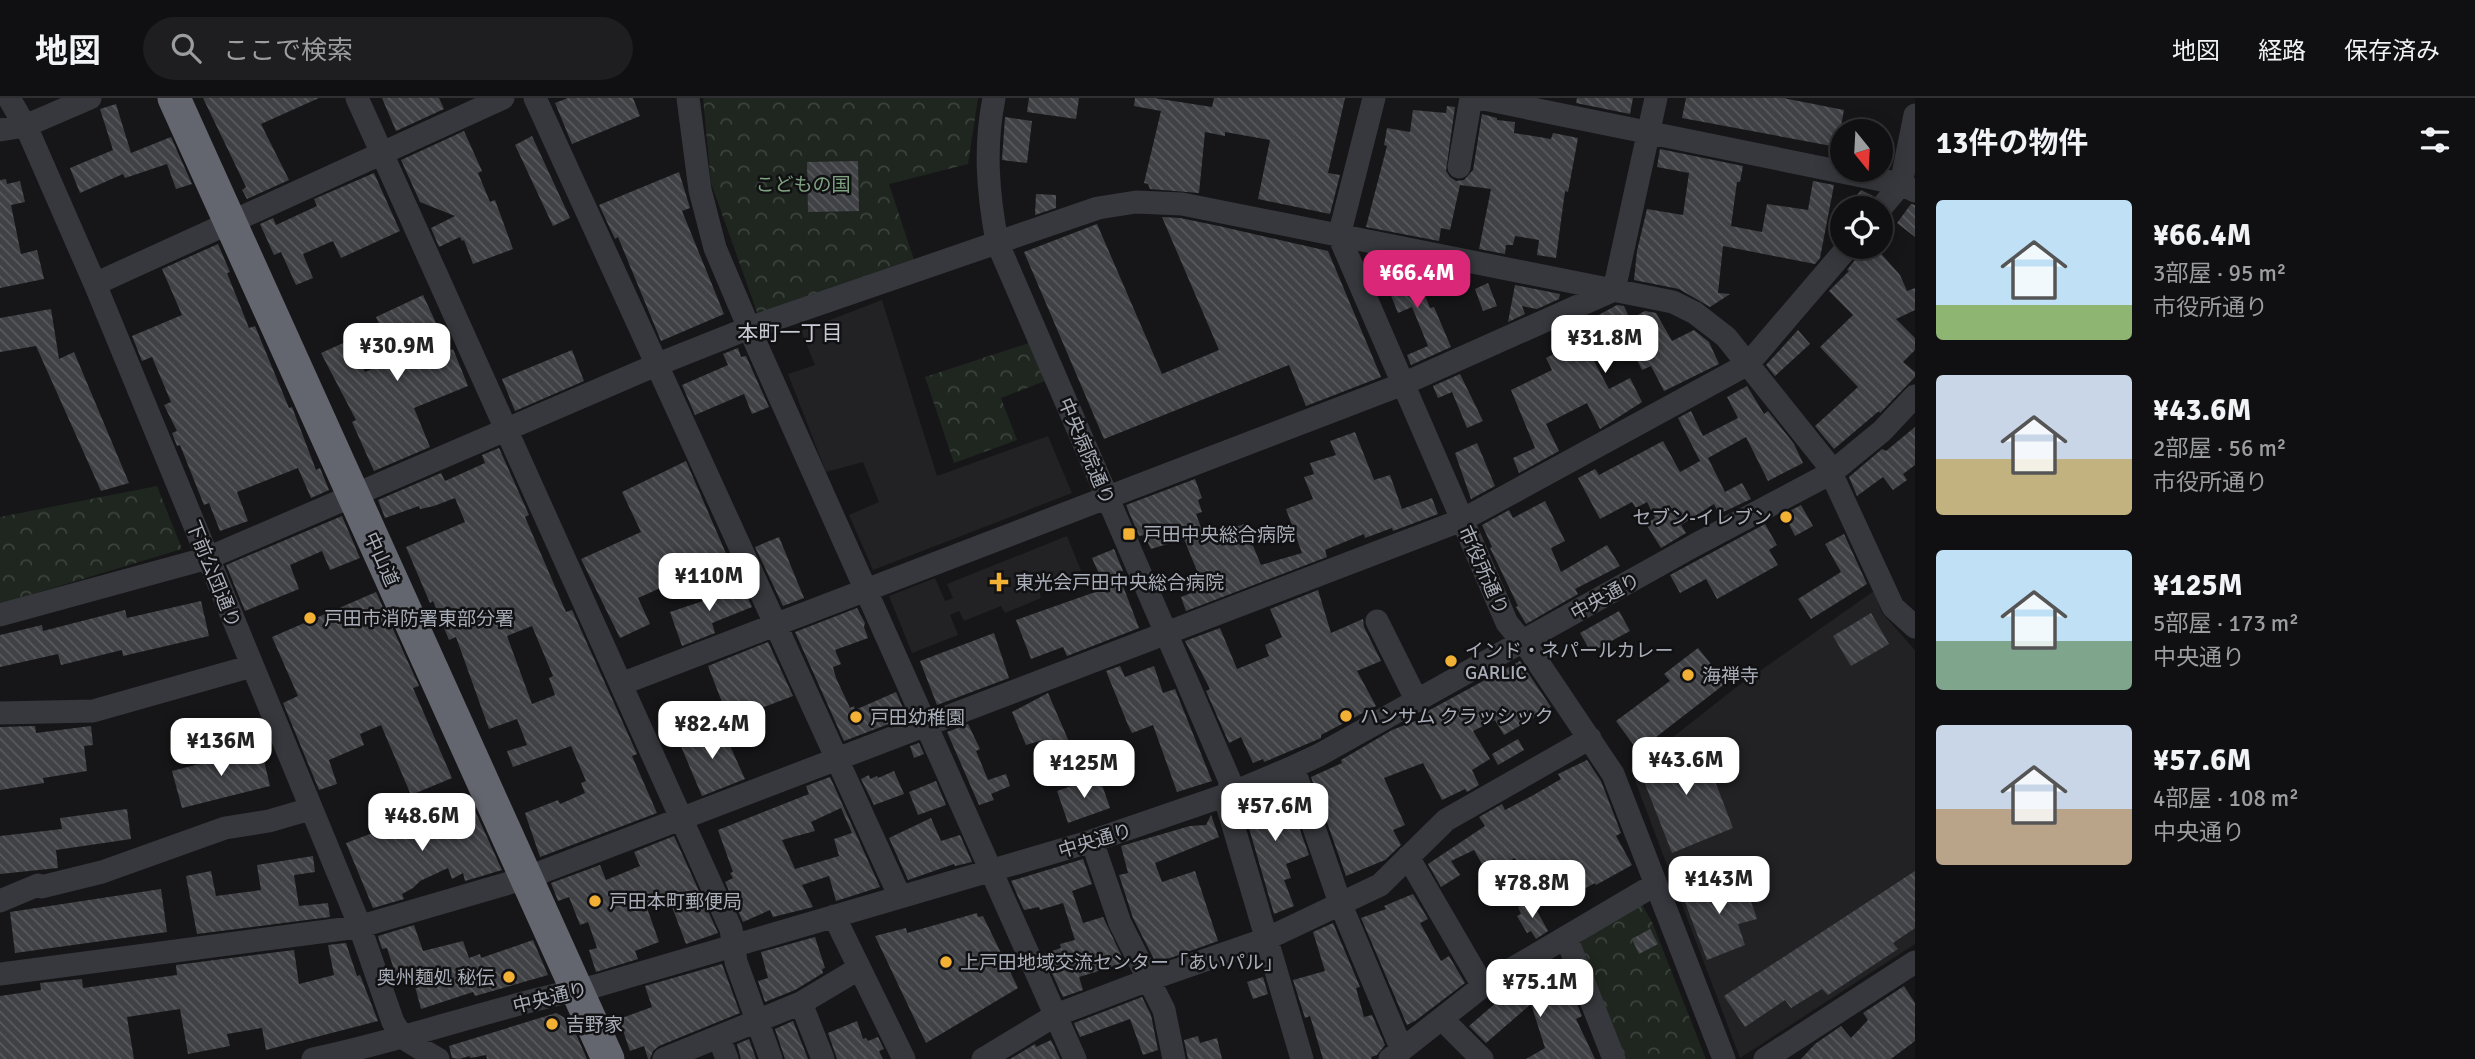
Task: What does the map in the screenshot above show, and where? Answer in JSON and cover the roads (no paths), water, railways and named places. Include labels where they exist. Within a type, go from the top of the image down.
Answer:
[{"type":"highway","name":"中山道","points":[[174,98],[608,1059]]},
{"type":"street","name":"下前公団通り","points":[[9,98],[25,126],[95,284],[358,926],[393,1022],[413,1045]]},
{"type":"street","points":[[0,131],[25,126],[90,98]]},
{"type":"street","points":[[357,98],[731,929],[736,962],[771,1059]]},
{"type":"street","points":[[95,284],[503,98]]},
{"type":"street","points":[[535,98],[900,897]]},
{"type":"street","points":[[688,98],[699,190],[715,248],[1075,1059]]},
{"type":"street","name":"中央病院通り","points":[[994,98],[989,130],[988,196],[998,242],[1230,781],[1228,808],[1302,1059]]},
{"type":"street","points":[[1339,236],[1374,98]]},
{"type":"street","points":[[1458,167],[1471,98]]},
{"type":"street","points":[[1479,98],[1908,188]]},
{"type":"street","points":[[1614,290],[1656,98]]},
{"type":"street","points":[[1893,199],[1908,188],[1915,115]]},
{"type":"street","points":[[0,615],[208,558],[352,494],[749,328],[1098,208],[1136,202],[1182,204],[1673,302],[1695,313],[1726,337],[1826,462],[1893,607],[1915,627]]},
{"type":"street","name":"市役所通り","points":[[1339,236],[1507,623],[1523,642],[1613,774],[1724,1059]]},
{"type":"street","points":[[0,974],[358,926],[526,877],[1462,520],[1748,364],[1838,259]]},
{"type":"street","points":[[621,684],[1403,384],[1614,290]]},
{"type":"street","name":"中央通り","points":[[313,1059],[413,1045],[552,994],[576,990],[1092,841],[1228,794],[1293,767],[1417,701],[1695,545],[1831,473],[1867,445],[1915,397]]},
{"type":"street","points":[[1377,621],[1417,701]]},
{"type":"street","points":[[0,713],[93,710],[252,666]]},
{"type":"street","points":[[984,1059],[1056,1015],[1266,939],[1380,885],[1446,820],[1590,738]]},
{"type":"street","points":[[1293,767],[1396,1055],[1443,1020],[1483,985],[1656,884]]},
{"type":"street","points":[[0,901],[38,886],[102,872],[225,828],[269,821],[310,808]]},
{"type":"street","points":[[1092,841],[1121,923],[1164,1010],[1174,1059]]},
{"type":"street","points":[[1408,857],[1483,985]]},
{"type":"street","points":[[834,916],[904,1059]]},
{"type":"street","points":[[1566,937],[1614,1059]]},
{"type":"street","points":[[1765,1059],[1915,962]]},
{"type":"street","points":[[664,1059],[801,1003],[858,969]]},
{"type":"street","points":[[801,1003],[823,1059]]},
{"type":"street","points":[[1443,1020],[1482,1059]]},
{"type":"street","points":[[719,1037],[727,1059]]},
{"type":"street","points":[[413,1045],[438,1059]]},
{"type":"place","name":"セブン-イレブン","points":[[1786,517]]},
{"type":"place","name":"戸田中央総合病院","points":[[1129,534]]},
{"type":"place","name":"東光会戸田中央総合病院","points":[[999,582]]},
{"type":"place","name":"戸田市消防署東部分署","points":[[310,618]]},
{"type":"place","name":"インド・ネパールカレー GARLIC","points":[[1451,661]]},
{"type":"place","name":"海禅寺","points":[[1688,675]]},
{"type":"place","name":"ハンサム クラッシック","points":[[1346,716]]},
{"type":"place","name":"戸田幼稚園","points":[[856,717]]},
{"type":"place","name":"戸田本町郵便局","points":[[595,901]]},
{"type":"place","name":"上戸田地域交流センター「あいパル」","points":[[946,962]]},
{"type":"place","name":"奥州麺処 秘伝","points":[[509,977]]},
{"type":"place","name":"吉野家","points":[[552,1024]]},
{"type":"district","name":"本町一丁目","points":[[790,333]]},
{"type":"park label","name":"こどもの国","points":[[803,184]]}]
